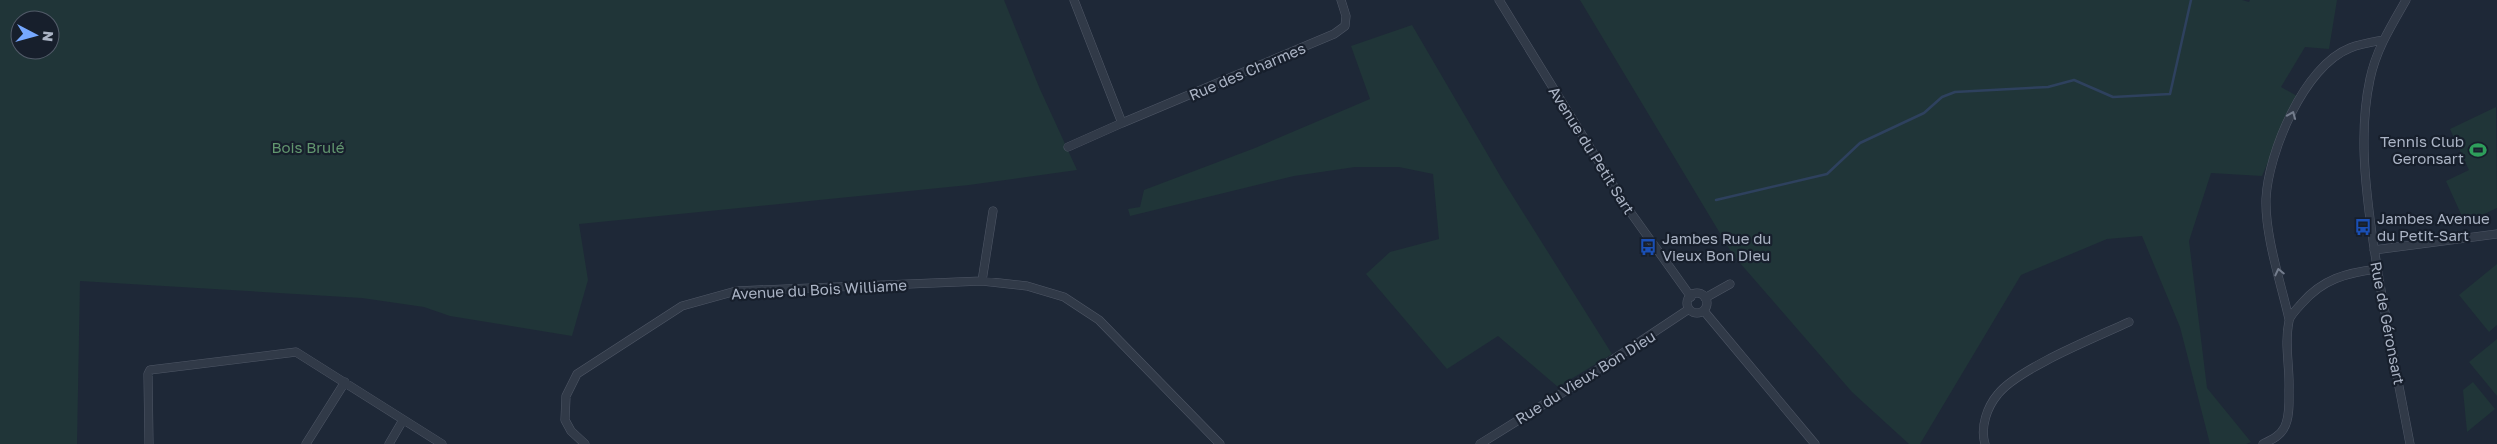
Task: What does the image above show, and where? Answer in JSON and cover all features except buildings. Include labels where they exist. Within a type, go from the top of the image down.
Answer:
[{"type":"street","points":[[1074,0],[1122,123]]},
{"type":"street","name":"Rue des Charmes","points":[[1068,147],[1334,34],[1345,26],[1346,16],[1341,0]]},
{"type":"street","name":"Avenue du Petit Sart","points":[[1499,0],[1626,206],[1690,297]]},
{"type":"street","name":"Rue de Géronsart","points":[[2406,0],[2383,40],[2370,78],[2365,117],[2365,170],[2377,269],[2410,444]]},
{"type":"street","points":[[2263,444],[2276,437],[2284,428],[2289,402],[2287,357],[2289,319],[2269,229],[2266,200],[2272,164],[2298,100],[2327,63],[2349,48],[2383,40]]},
{"type":"street","points":[[982,281],[993,211]]},
{"type":"street","points":[[2374,250],[2497,234]]},
{"type":"street","points":[[2289,319],[2311,293],[2322,284],[2344,274],[2377,269]]},
{"type":"street","name":"Avenue du Bois Williame","points":[[585,444],[571,431],[566,420],[566,396],[577,374],[682,306],[736,291],[982,281],[1027,286],[1064,297],[1099,320],[1220,444]]},
{"type":"street","points":[[1705,298],[1730,284]]},
{"type":"street","points":[[1704,311],[1696,313],[1689,309],[1688,300],[1690,297],[1698,294],[1705,298]]},
{"type":"street","points":[[1704,311],[1706,307],[1705,298]]},
{"type":"street","name":"Rue du Vieux Bon Dieu","points":[[1480,444],[1600,369],[1689,309]]},
{"type":"street","points":[[1704,311],[1814,444]]},
{"type":"street","points":[[1985,444],[1983,428],[1986,414],[1998,394],[2019,376],[2129,322]]},
{"type":"street","points":[[149,444],[148,374],[156,368],[296,352],[442,444]]},
{"type":"street","points":[[306,444],[345,382]]},
{"type":"street","points":[[388,444],[403,420]]},
{"type":"green space","name":"Bois Brulé","points":[[0,0],[1004,0],[1039,87],[1077,170],[969,185],[579,224],[588,280],[572,336],[450,316],[424,307],[362,298],[80,281],[77,444],[0,444]]},
{"type":"green space","points":[[1580,0],[2242,0],[2249,2],[2250,0],[2337,0],[2329,49],[2305,47],[2281,87],[2297,96],[2262,176],[2211,173],[2189,241],[2207,388],[2251,442],[2246,444],[2210,444],[2180,327],[2142,236],[2107,239],[2021,275],[1920,444],[1909,444],[1852,392],[1733,255]]},
{"type":"green space","points":[[1412,25],[1502,179],[1612,354],[1558,387],[1498,336],[1447,369],[1366,274],[1390,252],[1439,239],[1433,174],[1399,167],[1355,167],[1294,176],[1130,216],[1128,209],[1140,207],[1144,190],[1255,148],[1370,99],[1351,46]]},
{"type":"green space","name":"Tennis Club Geronsart","points":[[2496,107],[2497,208],[2465,223],[2446,181],[2469,170],[2450,129]]},
{"type":"green space","points":[[2497,264],[2497,325],[2489,332],[2459,295]]},
{"type":"green space","points":[[2497,339],[2497,396],[2469,362]]},
{"type":"green space","points":[[2473,382],[2495,409],[2467,432],[2463,390]]},
{"type":"waterway","points":[[1716,200],[1827,174],[1860,143],[1924,113],[1942,97],[1955,92],[2048,87],[2074,80],[2113,97],[2170,94],[2191,0]]},
{"type":"place","name":"Tennis Club Geronsart","points":[[2478,150]]},
{"type":"place","name":"Jambes Avenue du Petit-Sart","points":[[2363,227]]},
{"type":"place","name":"Jambes Rue du Vieux Bon Dieu","points":[[1648,247]]}]
